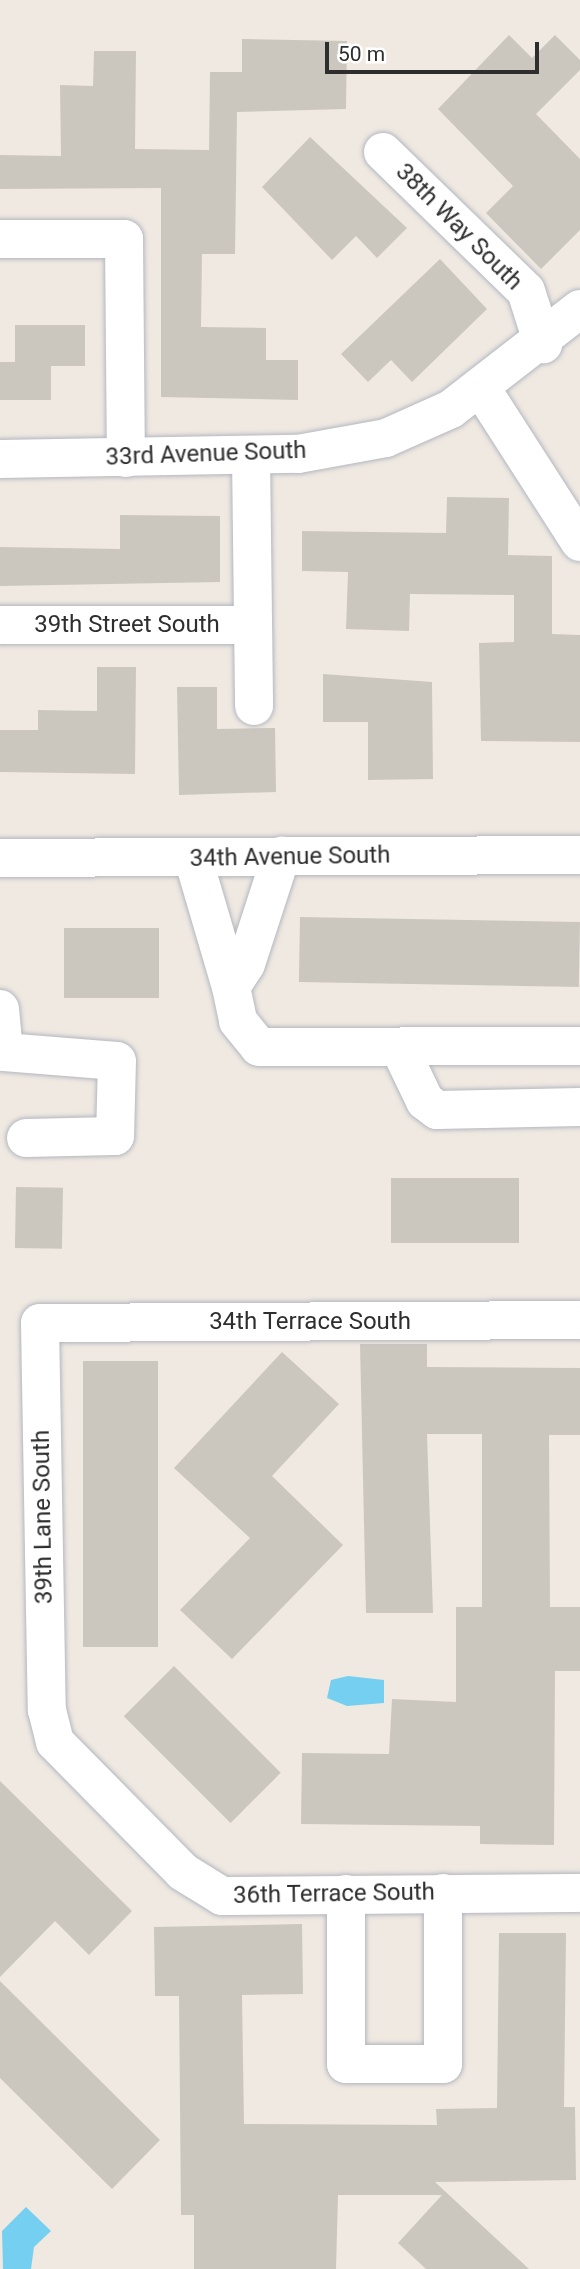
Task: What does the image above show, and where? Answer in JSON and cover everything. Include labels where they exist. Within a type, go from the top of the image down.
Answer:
[{"type":"street","name":"38th Way South","points":[[383,152],[526,291],[543,344]]},
{"type":"street","points":[[0,239],[124,239],[126,458]]},
{"type":"street","name":"33rd Avenue South","points":[[0,459],[298,454],[386,438],[451,410],[543,344],[580,309]]},
{"type":"street","points":[[481,388],[580,542]]},
{"type":"street","name":"39th Street South","points":[[251,455],[254,706]]},
{"type":"street","name":"39th Street South","points":[[0,625],[253,625]]},
{"type":"street","name":"34th Avenue South","points":[[0,858],[580,855]]},
{"type":"street","points":[[231,987],[246,964],[281,856]]},
{"type":"street","points":[[193,858],[231,987],[237,1021],[259,1047],[580,1046]]},
{"type":"street","points":[[0,1009],[4,1052],[117,1061],[115,1136],[26,1138]]},
{"type":"street","points":[[399,1046],[425,1101],[437,1111],[580,1107]]},
{"type":"street","name":"34th Terrace South","points":[[40,1323],[580,1320]]},
{"type":"street","name":"39th Lane South","points":[[40,1323],[47,1710]]},
{"type":"street","name":"36th Terrace South","points":[[47,1710],[55,1742],[183,1872],[222,1896],[580,1893]]},
{"type":"street","points":[[346,1894],[346,2064],[443,2064],[443,1893]]},
{"type":"water","points":[[348,1676],[384,1680],[384,1703],[347,1706],[327,1698],[331,1680]]},
{"type":"water","points":[[26,2207],[51,2231],[34,2247],[31,2269],[3,2269],[2,2231]]},
{"type":"building","points":[[509,35],[532,58],[555,35],[580,60],[580,70],[536,114],[580,159],[580,230],[541,269],[486,213],[513,186],[438,109]]},
{"type":"building","points":[[242,39],[347,41],[346,109],[237,112],[235,254],[202,254],[201,327],[266,328],[266,360],[298,360],[298,400],[161,397],[161,188],[0,189],[0,155],[61,156],[60,85],[93,86],[94,51],[136,51],[135,149],[209,150],[210,72],[242,72]]},
{"type":"building","points":[[310,137],[407,228],[377,258],[356,236],[332,260],[262,187]]},
{"type":"building","points":[[440,259],[487,309],[412,382],[391,360],[368,382],[341,354]]},
{"type":"building","points":[[15,325],[85,325],[85,366],[51,366],[51,400],[0,400],[0,362],[15,362]]},
{"type":"building","points":[[447,497],[509,498],[508,555],[552,556],[552,634],[580,635],[580,742],[481,741],[479,643],[514,642],[514,595],[410,594],[409,631],[346,629],[348,572],[302,571],[302,531],[446,533]]},
{"type":"building","points":[[120,515],[220,516],[220,582],[0,586],[0,547],[120,549]]},
{"type":"building","points":[[97,667],[136,667],[135,774],[0,772],[0,730],[38,730],[38,710],[97,711]]},
{"type":"building","points":[[323,674],[432,682],[433,779],[368,780],[368,722],[323,722]]},
{"type":"building","points":[[177,687],[217,687],[217,729],[275,728],[276,792],[179,795]]},
{"type":"building","points":[[300,917],[580,922],[579,987],[299,982]]},
{"type":"building","points":[[64,928],[159,928],[159,998],[64,998]]},
{"type":"building","points":[[391,1178],[519,1178],[519,1243],[391,1243]]},
{"type":"building","points":[[16,1187],[63,1188],[62,1249],[15,1248]]},
{"type":"building","points":[[360,1344],[427,1344],[427,1367],[580,1368],[580,1435],[549,1435],[550,1607],[580,1607],[580,1671],[555,1671],[554,1845],[480,1844],[480,1826],[301,1824],[302,1753],[389,1754],[392,1699],[456,1702],[456,1607],[482,1607],[482,1434],[427,1434],[433,1613],[366,1613]]},
{"type":"building","points":[[282,1352],[339,1404],[272,1476],[343,1545],[232,1659],[180,1610],[250,1538],[174,1468]]},
{"type":"building","points":[[83,1361],[158,1361],[158,1647],[83,1647]]},
{"type":"building","points":[[174,1666],[281,1773],[231,1823],[124,1716]]},
{"type":"building","points":[[0,1781],[132,1911],[89,1955],[55,1921],[0,1977]]},
{"type":"building","points":[[302,1924],[303,1994],[242,1995],[244,2124],[437,2125],[436,2109],[497,2108],[499,1933],[566,1933],[564,2107],[575,2107],[576,2180],[435,2182],[529,2269],[426,2269],[398,2243],[442,2195],[338,2195],[336,2269],[194,2269],[194,2215],[181,2215],[179,1996],[155,1996],[154,1927]]},
{"type":"building","points":[[0,1981],[160,2140],[112,2189],[0,2078]]}]
